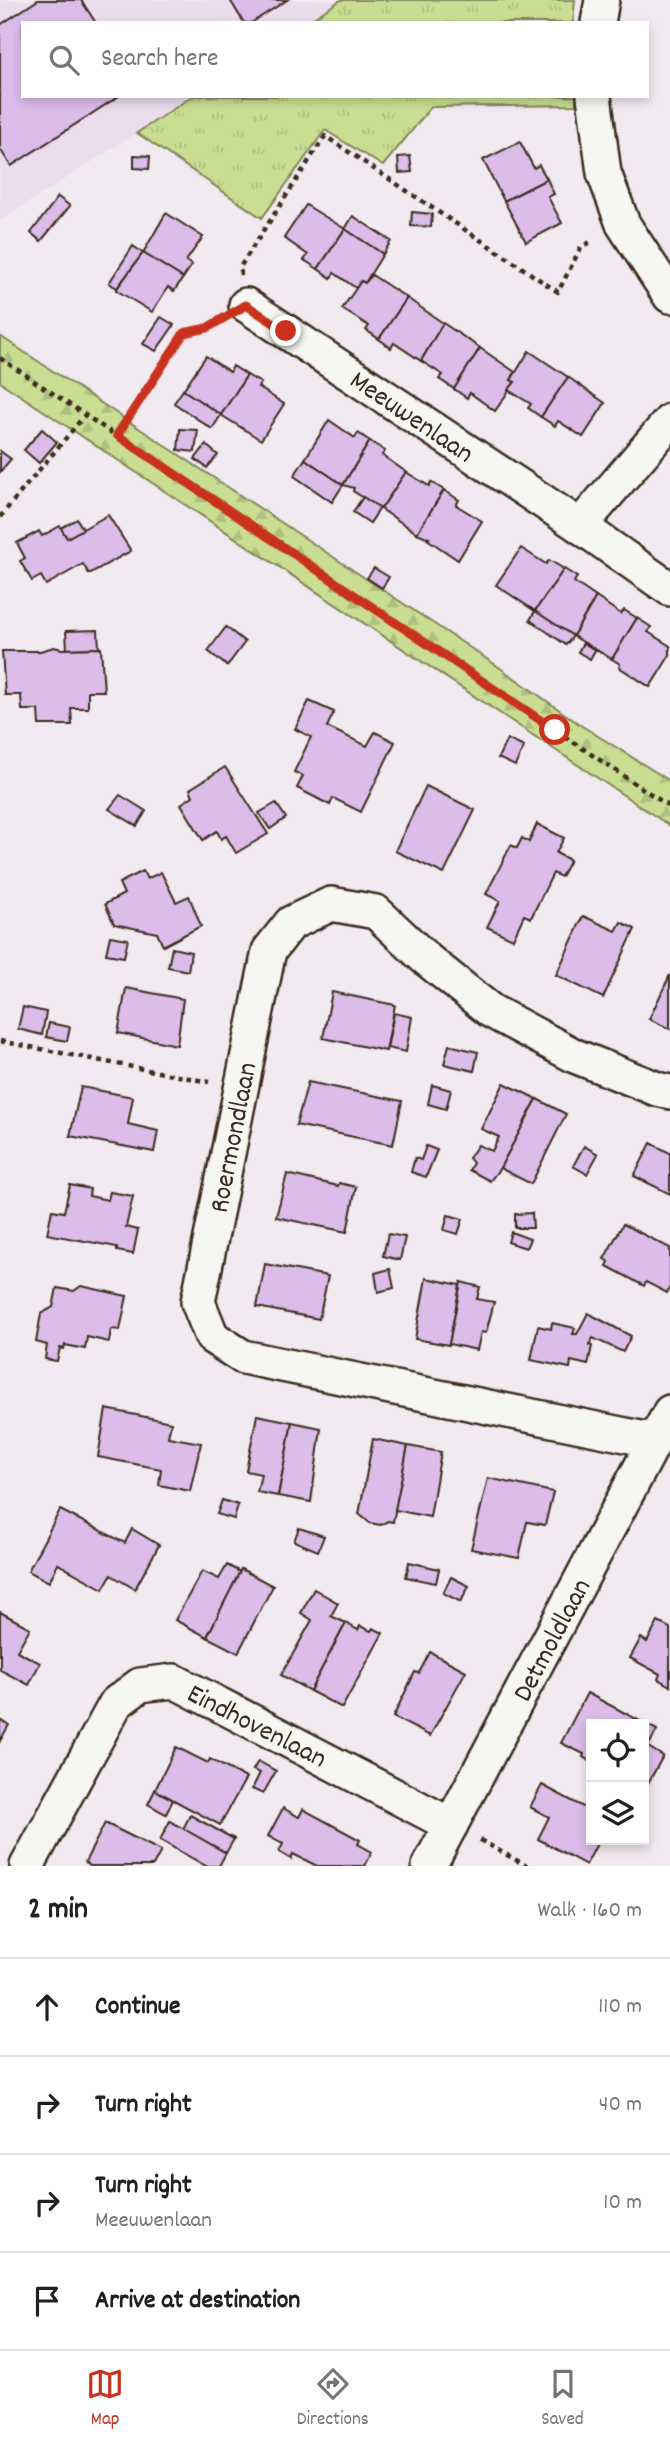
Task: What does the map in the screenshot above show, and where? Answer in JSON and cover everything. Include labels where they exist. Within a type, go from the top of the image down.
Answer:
[{"type":"street","points":[[598,21],[601,0]]},
{"type":"street","points":[[594,98],[604,173],[623,224],[670,296]]},
{"type":"street","name":"Meeuwenlaan","points":[[246,305],[580,526],[670,589]]},
{"type":"street","points":[[580,526],[670,421]]},
{"type":"street","name":"Roermondlaan","points":[[663,1427],[243,1357],[212,1337],[198,1301],[269,951],[291,923],[331,904],[376,912],[425,958],[491,1011],[575,1056],[670,1092]]},
{"type":"street","name":"Detmoldlaan","points":[[429,1866],[663,1427]]},
{"type":"street","name":"Eindhovenlaan","points":[[27,1866],[116,1703],[140,1685],[174,1681],[451,1825]]},
{"type":"path","points":[[117,435],[184,333],[207,328],[246,305],[240,267],[326,136],[558,292],[581,247],[623,224]]},
{"type":"path","points":[[0,358],[670,807]]},
{"type":"path","points":[[0,517],[85,415]]},
{"type":"path","points":[[0,1041],[241,1088]]},
{"type":"path","points":[[451,1825],[527,1866]]},
{"type":"shaded area","points":[[0,0],[341,0],[309,21],[21,21],[21,98],[190,98],[0,221]]},
{"type":"green space","points":[[341,0],[575,0],[573,21],[309,21]]},
{"type":"green space","points":[[190,98],[576,98],[576,105],[431,107],[383,166],[325,130],[262,218],[137,133]]},
{"type":"green space","points":[[0,336],[496,665],[582,726],[670,781],[670,826],[0,382]]},
{"type":"building","points":[[38,0],[81,0],[95,21],[21,21],[21,98],[116,98],[11,166],[0,149],[0,25]]},
{"type":"building","points":[[230,0],[287,0],[254,21],[243,21]]},
{"type":"building","points":[[520,142],[534,168],[539,165],[547,179],[504,201],[483,160]]},
{"type":"building","points":[[134,155],[150,156],[149,169],[134,168]]},
{"type":"building","points":[[410,156],[412,172],[399,173],[398,157]]},
{"type":"building","points":[[547,179],[554,194],[548,197],[562,223],[526,242],[504,201]]},
{"type":"building","points":[[58,197],[70,206],[41,241],[31,233]]},
{"type":"building","points":[[306,205],[345,229],[318,269],[304,260],[308,255],[284,238]]},
{"type":"building","points":[[412,212],[432,214],[431,227],[411,226]]},
{"type":"building","points":[[166,213],[203,237],[186,261],[192,265],[183,278],[143,253]]},
{"type":"building","points":[[353,216],[391,241],[383,254],[345,229]]},
{"type":"building","points":[[345,229],[383,254],[365,283],[361,281],[356,288],[334,273],[331,278],[318,269]]},
{"type":"building","points":[[133,246],[143,253],[117,288],[109,283]]},
{"type":"building","points":[[143,253],[183,278],[174,291],[168,287],[152,312],[116,290]]},
{"type":"building","points":[[372,275],[407,298],[379,339],[366,330],[369,326],[342,309],[361,281],[365,283]]},
{"type":"building","points":[[407,298],[443,323],[421,361],[394,343],[391,348],[379,339]]},
{"type":"building","points":[[161,317],[174,325],[156,351],[143,344]]},
{"type":"building","points":[[443,323],[480,348],[454,389],[439,379],[443,375],[421,361]]},
{"type":"building","points":[[480,348],[515,372],[511,380],[515,382],[495,411],[470,393],[467,398],[454,389]]},
{"type":"building","points":[[529,351],[568,377],[541,417],[528,408],[531,404],[508,390],[515,382],[511,380]]},
{"type":"building","points":[[206,356],[230,372],[233,366],[247,375],[221,415],[183,390]]},
{"type":"building","points":[[247,375],[261,383],[258,387],[284,404],[261,440],[221,415]]},
{"type":"building","points":[[568,377],[605,403],[583,437],[558,421],[555,426],[541,417]]},
{"type":"building","points":[[183,390],[221,415],[212,429],[174,403]]},
{"type":"building","points":[[329,420],[355,438],[358,433],[370,441],[343,485],[305,459]]},
{"type":"building","points":[[42,429],[57,442],[39,463],[24,450]]},
{"type":"building","points":[[180,429],[198,430],[195,452],[178,450]]},
{"type":"building","points":[[370,441],[385,451],[382,455],[406,472],[381,509],[353,491],[354,488],[343,485]]},
{"type":"building","points":[[206,445],[218,455],[207,468],[195,459]]},
{"type":"building","points":[[0,451],[11,459],[0,472]]},
{"type":"building","points":[[305,459],[343,485],[332,502],[294,476]]},
{"type":"building","points":[[406,472],[429,486],[431,482],[444,490],[417,533],[381,509]]},
{"type":"building","points":[[444,490],[459,500],[456,505],[482,521],[458,560],[427,539],[429,538],[417,533]]},
{"type":"building","points":[[363,497],[380,508],[370,523],[353,512]]},
{"type":"building","points":[[108,515],[131,551],[89,574],[83,564],[46,585],[41,576],[32,581],[20,561],[25,558],[17,543],[39,531],[42,536],[60,526],[67,538]]},
{"type":"building","points":[[77,519],[83,529],[67,538],[61,528]]},
{"type":"building","points":[[521,548],[546,564],[549,560],[564,569],[535,611],[496,585]]},
{"type":"building","points":[[374,568],[389,577],[382,588],[367,578]]},
{"type":"building","points":[[564,569],[577,577],[574,582],[596,597],[573,636],[535,611]]},
{"type":"building","points":[[596,597],[621,614],[624,610],[637,618],[612,659],[573,636]]},
{"type":"building","points":[[535,611],[573,636],[566,645],[530,620]]},
{"type":"building","points":[[637,618],[651,627],[648,632],[670,646],[670,655],[650,687],[619,667],[620,664],[612,659]]},
{"type":"building","points":[[226,627],[245,642],[227,666],[208,651]]},
{"type":"building","points":[[98,630],[99,648],[67,649],[66,631]]},
{"type":"building","points":[[583,643],[595,650],[590,659],[578,652]]},
{"type":"building","points":[[54,647],[101,648],[104,691],[88,691],[88,708],[71,708],[72,725],[39,725],[38,710],[22,710],[21,695],[5,695],[2,651],[40,651]]},
{"type":"building","points":[[309,701],[334,712],[327,727],[367,746],[375,732],[395,742],[361,812],[333,798],[330,805],[297,788],[303,776],[294,772],[311,737],[295,729]]},
{"type":"building","points":[[507,739],[524,747],[515,766],[498,758]]},
{"type":"building","points":[[225,767],[268,834],[236,853],[226,836],[221,839],[217,831],[203,840],[181,804],[193,796],[190,789]]},
{"type":"building","points":[[426,786],[475,810],[444,874],[395,851]]},
{"type":"building","points":[[120,795],[146,811],[137,826],[109,809]]},
{"type":"building","points":[[276,803],[286,818],[270,829],[259,813]]},
{"type":"building","points":[[537,824],[564,838],[556,853],[570,860],[561,877],[553,873],[531,918],[524,915],[513,939],[487,927],[500,901],[486,894],[511,845],[517,848],[522,838],[529,842]]},
{"type":"building","points":[[143,871],[147,879],[161,872],[176,902],[189,896],[201,926],[163,946],[157,933],[114,924],[105,904],[124,894],[119,883]]},
{"type":"building","points":[[583,916],[616,931],[621,922],[635,929],[603,998],[556,975]]},
{"type":"building","points":[[110,936],[128,939],[124,957],[106,954]]},
{"type":"building","points":[[172,948],[191,952],[188,971],[168,967]]},
{"type":"building","points":[[670,975],[670,1029],[649,1019]]},
{"type":"building","points":[[126,988],[183,999],[177,1045],[118,1033]]},
{"type":"building","points":[[332,992],[395,1005],[386,1051],[323,1038]]},
{"type":"building","points":[[23,1007],[46,1012],[42,1035],[18,1029]]},
{"type":"building","points":[[394,1013],[412,1017],[406,1052],[387,1048]]},
{"type":"building","points":[[49,1023],[70,1027],[67,1041],[46,1037]]},
{"type":"building","points":[[449,1045],[478,1052],[474,1071],[444,1064]]},
{"type":"building","points":[[308,1082],[402,1101],[393,1145],[296,1125]]},
{"type":"building","points":[[504,1083],[537,1099],[500,1168],[490,1181],[469,1170],[473,1163],[469,1158],[478,1145],[492,1151],[499,1137],[481,1129]]},
{"type":"building","points":[[432,1085],[451,1090],[446,1109],[428,1104]]},
{"type":"building","points":[[81,1087],[133,1097],[128,1124],[158,1131],[154,1152],[70,1136]]},
{"type":"building","points":[[537,1099],[566,1114],[531,1184],[500,1168]]},
{"type":"building","points":[[651,1143],[670,1153],[670,1194],[634,1176]]},
{"type":"building","points":[[426,1146],[437,1150],[426,1177],[411,1172],[415,1158],[421,1160]]},
{"type":"building","points":[[584,1146],[598,1154],[587,1174],[573,1166]]},
{"type":"building","points":[[287,1174],[338,1186],[339,1183],[356,1187],[347,1232],[276,1217]]},
{"type":"building","points":[[70,1185],[90,1189],[89,1196],[108,1200],[110,1192],[133,1196],[126,1227],[138,1230],[133,1254],[117,1251],[117,1247],[47,1234],[52,1210],[64,1212]]},
{"type":"building","points":[[532,1213],[533,1228],[515,1228],[515,1214]]},
{"type":"building","points":[[448,1215],[463,1219],[458,1234],[444,1230]]},
{"type":"building","points":[[623,1224],[670,1248],[670,1287],[667,1293],[646,1282],[644,1286],[607,1266],[609,1262],[604,1259]]},
{"type":"building","points":[[511,1232],[530,1239],[526,1248],[508,1242]]},
{"type":"building","points":[[388,1234],[405,1237],[400,1260],[383,1256]]},
{"type":"building","points":[[265,1264],[328,1276],[319,1319],[257,1307]]},
{"type":"building","points":[[390,1269],[394,1288],[378,1292],[375,1273]]},
{"type":"building","points":[[426,1278],[460,1285],[449,1345],[415,1339]]},
{"type":"building","points":[[461,1282],[480,1287],[477,1299],[494,1302],[486,1333],[481,1332],[477,1350],[449,1344]]},
{"type":"building","points":[[81,1286],[127,1296],[120,1330],[111,1329],[109,1342],[87,1337],[85,1349],[65,1345],[64,1349],[60,1348],[57,1361],[45,1359],[47,1345],[36,1342],[41,1314],[53,1307],[57,1288],[74,1291]]},
{"type":"building","points":[[588,1313],[631,1336],[623,1352],[593,1338],[589,1345],[592,1346],[588,1365],[571,1361],[570,1368],[531,1360],[538,1326],[551,1329],[552,1323],[575,1328],[573,1334],[577,1334]]},
{"type":"building","points":[[106,1409],[171,1422],[168,1437],[201,1443],[190,1491],[159,1485],[161,1469],[98,1457]]},
{"type":"building","points":[[257,1415],[292,1422],[278,1496],[257,1492],[261,1474],[246,1471]]},
{"type":"building","points":[[292,1422],[321,1428],[311,1502],[278,1496]]},
{"type":"building","points":[[373,1439],[408,1446],[393,1522],[380,1525],[370,1523],[359,1514]]},
{"type":"building","points":[[408,1446],[441,1452],[430,1517],[395,1510]]},
{"type":"building","points":[[488,1478],[553,1492],[545,1525],[527,1522],[519,1558],[471,1549]]},
{"type":"building","points":[[222,1500],[238,1505],[234,1519],[217,1514]]},
{"type":"building","points":[[60,1510],[125,1543],[132,1529],[159,1545],[135,1589],[111,1575],[103,1589],[58,1564],[49,1582],[28,1571]]},
{"type":"building","points":[[299,1528],[324,1536],[318,1551],[294,1541]]},
{"type":"building","points":[[409,1562],[439,1569],[436,1583],[406,1577]]},
{"type":"building","points":[[227,1565],[240,1572],[207,1637],[175,1620],[202,1571],[219,1579]]},
{"type":"building","points":[[241,1569],[273,1586],[238,1653],[207,1637]]},
{"type":"building","points":[[451,1577],[469,1586],[461,1602],[443,1593]]},
{"type":"building","points":[[314,1589],[338,1603],[331,1616],[346,1623],[310,1691],[281,1675],[312,1620],[301,1613]]},
{"type":"building","points":[[0,1612],[30,1628],[17,1651],[40,1663],[29,1685],[0,1670]]},
{"type":"building","points":[[658,1622],[670,1628],[670,1686],[658,1679],[660,1674],[630,1658],[641,1638],[647,1642]]},
{"type":"building","points":[[346,1623],[358,1630],[360,1626],[383,1633],[342,1708],[310,1691]]},
{"type":"building","points":[[430,1652],[466,1671],[430,1736],[393,1717],[415,1672],[419,1673]]},
{"type":"building","points":[[587,1693],[636,1719],[586,1719],[586,1759],[584,1754],[561,1743]]},
{"type":"building","points":[[0,1720],[9,1725],[0,1741]]},
{"type":"building","points":[[649,1726],[657,1730],[649,1745]]},
{"type":"building","points":[[176,1747],[208,1763],[210,1759],[246,1778],[220,1825],[155,1790]]},
{"type":"building","points":[[649,1748],[663,1756],[649,1782]]},
{"type":"building","points":[[258,1761],[276,1771],[263,1794],[252,1789],[260,1773],[253,1770]]},
{"type":"building","points":[[542,1785],[586,1808],[586,1845],[596,1845],[586,1865],[538,1839],[549,1817],[530,1807]]},
{"type":"building","points":[[155,1790],[173,1800],[166,1814],[148,1804]]},
{"type":"building","points":[[283,1808],[299,1817],[303,1809],[360,1840],[358,1844],[372,1852],[365,1866],[317,1866],[293,1854],[291,1859],[279,1852],[283,1844],[268,1836]]},
{"type":"building","points":[[190,1815],[234,1839],[226,1853],[183,1829]]},
{"type":"building","points":[[170,1821],[226,1853],[219,1866],[206,1866],[160,1840]]},
{"type":"building","points":[[105,1823],[161,1851],[153,1866],[90,1866],[85,1862]]},
{"type":"route","points":[[286,331],[246,305],[207,328],[184,333],[117,435],[555,730]]}]
